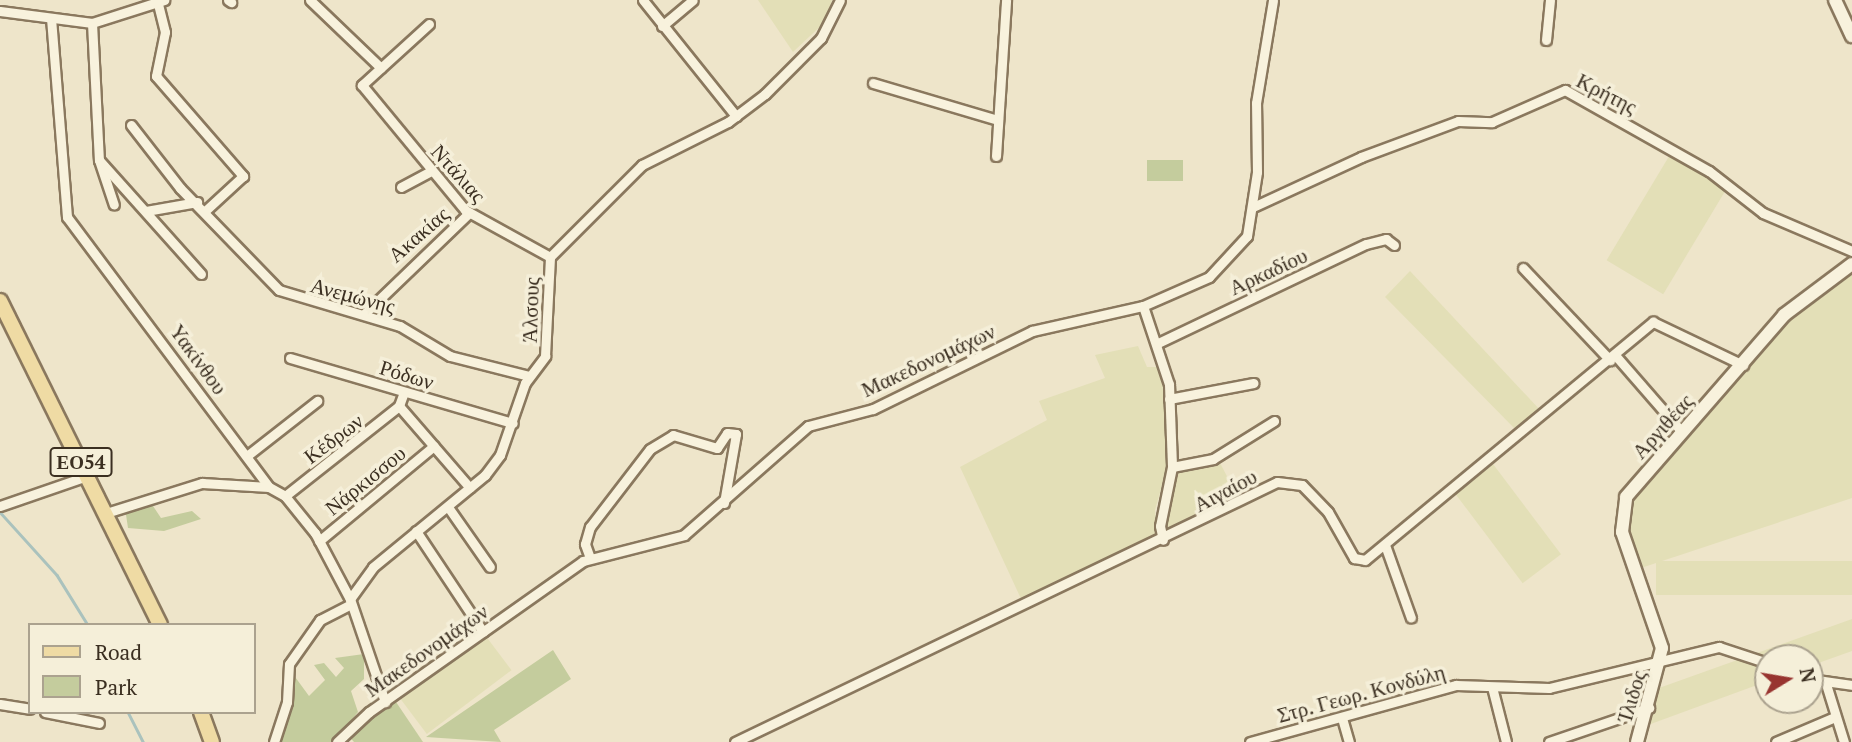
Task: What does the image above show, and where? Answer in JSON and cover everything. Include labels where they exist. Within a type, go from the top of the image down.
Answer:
[{"type":"main road","name":"ΕΟ54","points":[[0,301],[159,623]]},
{"type":"main road","points":[[202,714],[212,742]]},
{"type":"street","points":[[310,0],[380,68],[429,24]]},
{"type":"street","points":[[643,0],[736,116]]},
{"type":"street","points":[[662,26],[693,0]]},
{"type":"street","name":"Άλσους","points":[[351,602],[373,568],[492,468],[513,423],[529,376],[548,342],[550,257],[642,165],[736,116],[799,63],[840,0]]},
{"type":"street","points":[[996,156],[1006,0]]},
{"type":"street","name":"Μακεδονομάχων","points":[[340,741],[385,702],[590,558],[669,543],[724,503],[816,422],[873,408],[1032,331],[1143,306],[1197,286],[1218,269],[1247,236],[1253,207],[1256,103],[1273,0]]},
{"type":"street","points":[[1546,40],[1550,0]]},
{"type":"street","points":[[1835,0],[1852,36]]},
{"type":"street","points":[[0,12],[92,23],[161,2],[165,32],[156,76],[243,176],[205,211]]},
{"type":"street","name":"Υακίνθου","points":[[51,18],[67,217],[269,487],[285,496],[319,541],[351,602],[385,702]]},
{"type":"street","points":[[92,23],[99,160],[114,205]]},
{"type":"street","name":"Ντάλιας","points":[[380,68],[362,85],[431,171],[469,213],[550,257]]},
{"type":"street","points":[[873,83],[998,120]]},
{"type":"street","name":"Κρήτης","points":[[1253,207],[1361,157],[1458,121],[1492,122],[1564,90],[1709,171],[1763,213],[1852,251]]},
{"type":"street","name":"Ανεμώνης","points":[[131,125],[205,211],[279,290],[400,326],[450,356],[529,376]]},
{"type":"street","points":[[99,160],[201,274]]},
{"type":"street","points":[[401,187],[431,171]]},
{"type":"street","points":[[146,211],[197,202]]},
{"type":"street","name":"Ακακίας","points":[[364,314],[469,213]]},
{"type":"street","name":"Αρκαδίου","points":[[1158,342],[1366,244],[1386,239],[1394,244]]},
{"type":"street","name":"Αργιθέας","points":[[1662,661],[1621,513],[1636,483],[1743,365],[1784,315],[1852,264]]},
{"type":"street","points":[[1523,268],[1682,432]]},
{"type":"street","points":[[1143,306],[1158,342],[1169,399],[1172,467],[1160,526],[1163,540]]},
{"type":"street","name":"Αιγαίου","points":[[735,742],[1290,481],[1328,512],[1354,558],[1365,560],[1653,322],[1743,365]]},
{"type":"street","name":"Ρόδων","points":[[290,358],[513,423]]},
{"type":"street","points":[[1169,399],[1254,383]]},
{"type":"street","points":[[404,392],[399,406],[470,488]]},
{"type":"street","points":[[247,455],[317,401]]},
{"type":"street","name":"Κέδρων","points":[[285,496],[399,406]]},
{"type":"street","points":[[1172,467],[1213,459],[1274,421]]},
{"type":"street","points":[[590,558],[585,544],[590,527],[650,449],[673,435],[717,448],[727,433],[736,434],[724,503]]},
{"type":"street","name":"Νάρκισσου","points":[[319,541],[434,446]]},
{"type":"street","points":[[1,505],[88,476]]},
{"type":"street","points":[[106,513],[202,484],[269,487]]},
{"type":"street","points":[[448,507],[490,567]]},
{"type":"street","points":[[416,531],[482,632]]},
{"type":"street","points":[[1385,545],[1411,618]]},
{"type":"street","points":[[274,742],[287,702],[289,664],[320,620],[351,602]]},
{"type":"street","name":"Στρ. Γεωρ. Κονδύλη","points":[[1250,742],[1342,718],[1430,689],[1549,688],[1719,647],[1754,658]]},
{"type":"street","name":"Ίλιδος","points":[[1637,742],[1662,661]]},
{"type":"street","points":[[1843,742],[1826,684],[1852,684]]},
{"type":"street","points":[[1492,687],[1506,742]]},
{"type":"street","points":[[0,704],[28,709]]},
{"type":"street","points":[[1549,742],[1649,708]]},
{"type":"street","points":[[55,714],[99,723]]},
{"type":"street","points":[[1776,742],[1835,717]]},
{"type":"street","points":[[1342,718],[1349,742]]},
{"type":"shaded area","points":[[758,0],[832,0],[826,21],[793,52]]},
{"type":"shaded area","points":[[1671,153],[1728,187],[1663,294],[1607,260]]},
{"type":"shaded area","points":[[1852,268],[1852,498],[1641,568],[1625,531],[1630,498],[1786,317]]},
{"type":"shaded area","points":[[1410,271],[1542,412],[1518,432],[1385,297]]},
{"type":"shaded area","points":[[1138,346],[1147,367],[1159,367],[1165,388],[1167,468],[1155,510],[1157,541],[1023,603],[960,467],[1047,420],[1039,401],[1105,378],[1095,355]]},
{"type":"shaded area","points":[[1220,463],[1239,499],[1165,538],[1173,471]]},
{"type":"shaded area","points":[[1493,464],[1561,554],[1523,583],[1455,493]]},
{"type":"shaded area","points":[[1656,561],[1852,561],[1852,595],[1656,595]]},
{"type":"shaded area","points":[[1852,619],[1852,651],[1824,661],[1824,644],[1782,644]]},
{"type":"shaded area","points":[[485,635],[511,670],[427,734],[400,699]]},
{"type":"shaded area","points":[[1754,654],[1754,686],[1648,725],[1659,688]]},
{"type":"green space","points":[[1147,160],[1183,160],[1183,181],[1147,181]]},
{"type":"green space","points":[[149,500],[161,518],[192,511],[201,519],[164,531],[128,528],[125,508]]},
{"type":"green space","points":[[553,650],[571,679],[494,730],[501,742],[426,737]]},
{"type":"green space","points":[[364,654],[364,679],[351,691],[358,712],[333,742],[273,742],[286,719],[290,670],[309,696],[325,680],[314,665],[324,663],[336,677],[344,668],[335,658]]},
{"type":"green space","points":[[394,699],[423,742],[354,742],[347,734]]},
{"type":"waterway","points":[[0,512],[57,575],[87,623]]},
{"type":"waterway","points":[[129,714],[143,742]]}]
